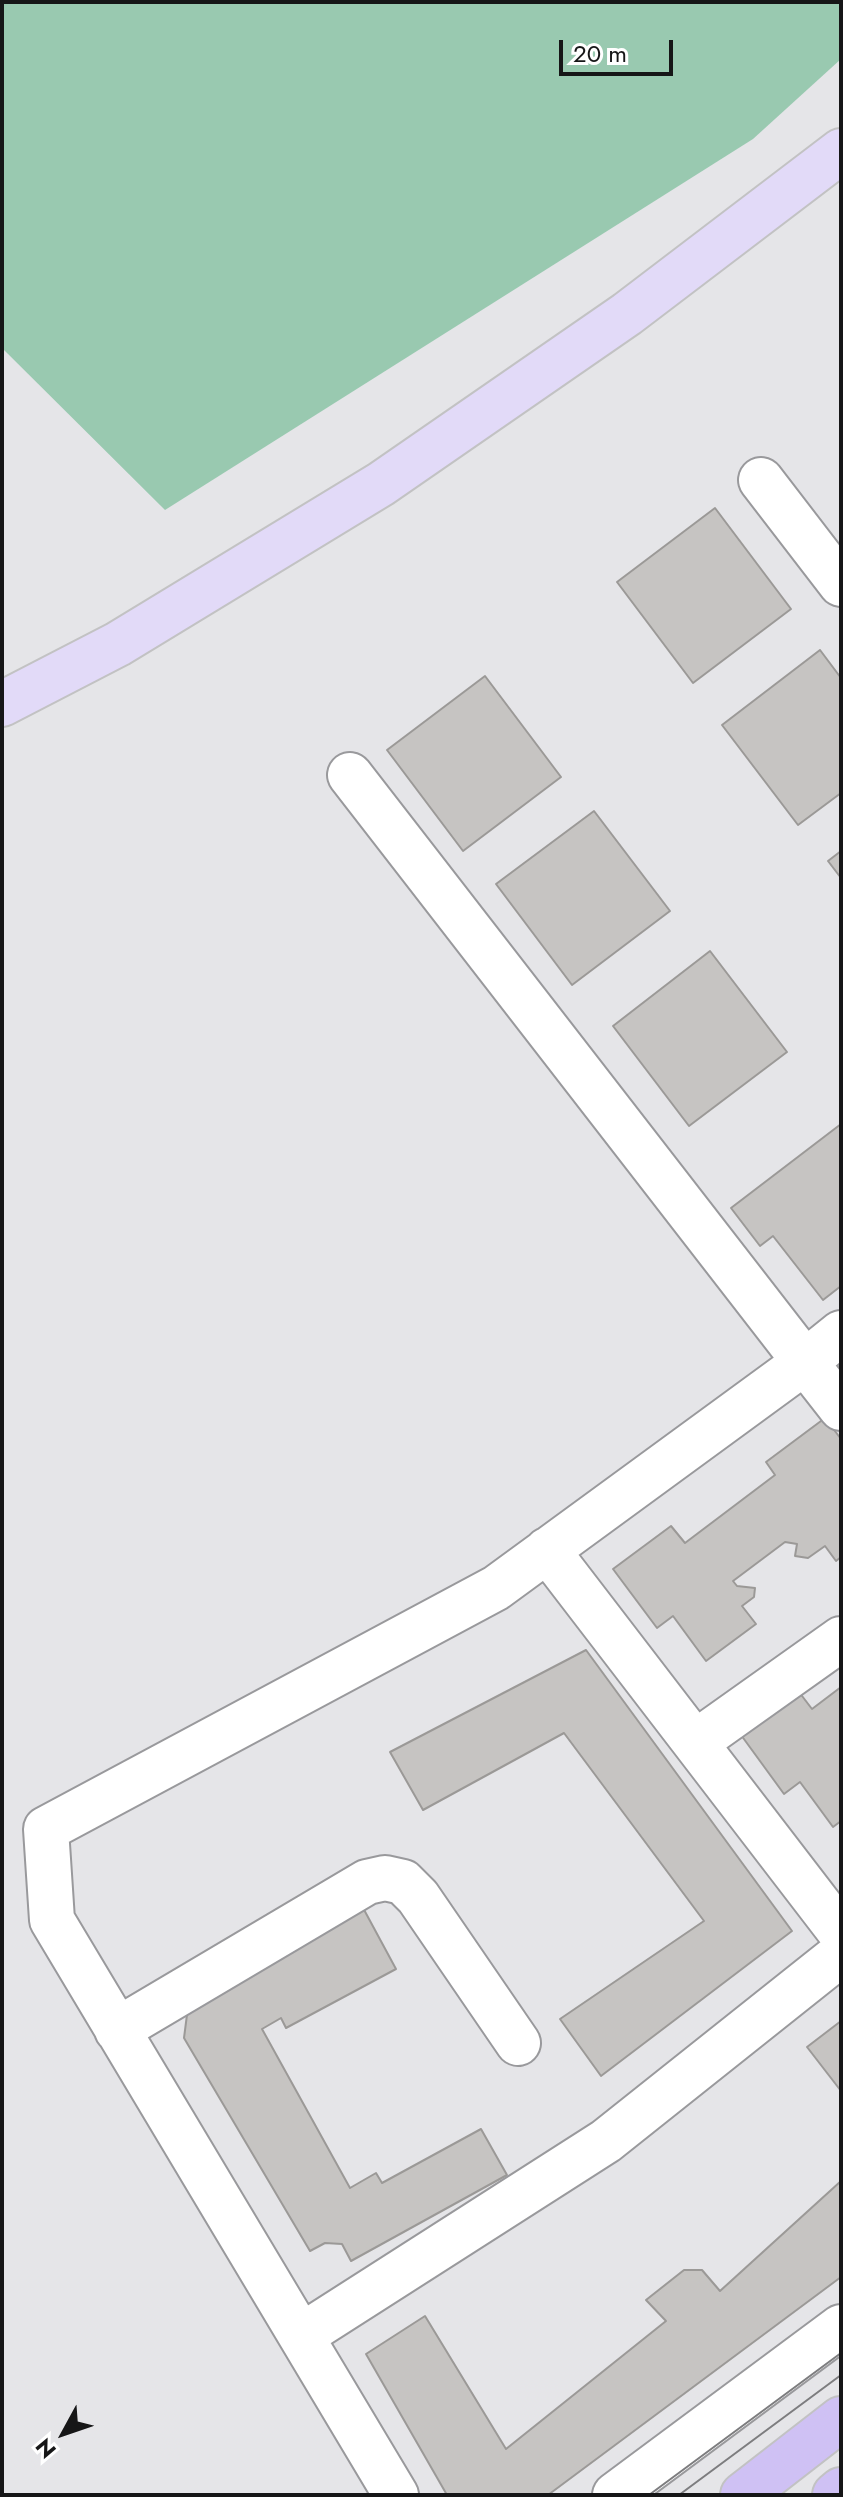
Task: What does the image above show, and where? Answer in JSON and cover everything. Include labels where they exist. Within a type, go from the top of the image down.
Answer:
[{"type":"highway","points":[[743,2495],[841,2419]]},
{"type":"highway","points":[[835,2495],[841,2490]]},
{"type":"main road","points":[[2,704],[118,644],[381,484],[627,314],[841,151]]},
{"type":"street","points":[[761,480],[841,584]]},
{"type":"street","points":[[350,775],[841,1408]]},
{"type":"street","points":[[396,2495],[52,1920],[46,1829],[496,1588],[841,1333]]},
{"type":"street","points":[[547,1550],[696,1742],[826,1881],[841,1933]]},
{"type":"street","points":[[696,1742],[841,1639]]},
{"type":"street","points":[[117,2030],[367,1882],[385,1878],[403,1882],[418,1897],[518,2043]]},
{"type":"street","points":[[301,2336],[606,2141],[841,1954]]},
{"type":"street","points":[[615,2495],[841,2327]]},
{"type":"green space","points":[[2,2],[841,2],[841,59],[753,139],[165,510],[2,348]]},
{"type":"building","points":[[715,508],[791,609],[693,683],[617,582]]},
{"type":"building","points":[[820,650],[841,678],[841,793],[798,825],[722,725]]},
{"type":"building","points":[[485,676],[561,777],[463,851],[387,750]]},
{"type":"building","points":[[594,811],[670,911],[572,985],[496,884]]},
{"type":"building","points":[[841,851],[841,878],[828,861]]},
{"type":"building","points":[[710,951],[787,1052],[689,1126],[613,1026]]},
{"type":"building","points":[[841,1124],[841,1286],[823,1300],[773,1236],[760,1246],[731,1208]]},
{"type":"building","points":[[825,1418],[841,1439],[841,1557],[836,1561],[825,1546],[808,1558],[795,1556],[797,1544],[785,1542],[733,1581],[737,1586],[755,1588],[754,1597],[742,1606],[756,1624],[706,1661],[673,1616],[657,1628],[613,1569],[671,1526],[685,1543],[775,1475],[766,1462]]},
{"type":"building","points":[[586,1650],[792,1931],[601,2076],[560,2019],[704,1921],[564,1733],[423,1810],[390,1752]]},
{"type":"building","points":[[841,1687],[841,1821],[833,1827],[800,1782],[784,1794],[741,1735],[799,1692],[812,1709]]},
{"type":"building","points":[[362,1906],[396,1969],[286,2028],[281,2018],[262,2029],[350,2188],[376,2173],[382,2183],[481,2129],[507,2175],[351,2261],[342,2244],[325,2243],[310,2251],[184,2038],[189,1999]]},
{"type":"building","points":[[841,2021],[841,2091],[807,2047]]},
{"type":"building","points":[[841,2181],[841,2277],[548,2495],[447,2495],[366,2354],[425,2316],[506,2449],[666,2321],[646,2300],[684,2270],[702,2270],[720,2291]]},
{"type":"tram line","points":[[649,2495],[841,2353]]},
{"type":"tram line","points":[[679,2495],[841,2375]]}]
